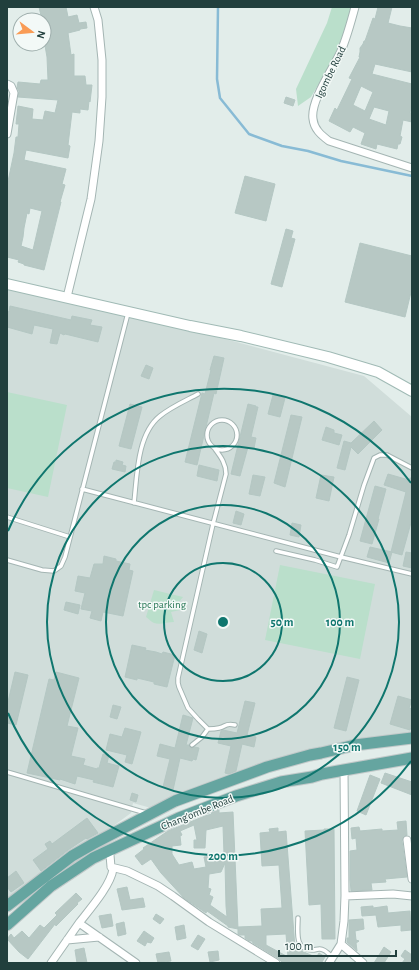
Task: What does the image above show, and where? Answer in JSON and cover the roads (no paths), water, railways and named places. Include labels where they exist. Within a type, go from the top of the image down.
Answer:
[{"type":"main road","name":"Chang'ombe Road","points":[[7,906],[72,856],[176,801],[267,767],[310,755],[355,746],[412,738]]},
{"type":"main road","name":"Chang'ombe Road","points":[[7,925],[51,886],[93,858],[179,818],[236,796],[281,782],[412,758]]},
{"type":"street","points":[[67,297],[91,199],[99,142],[102,97],[102,60],[98,20],[94,7]]},
{"type":"street","name":"Igombe Road","points":[[355,7],[340,53],[316,98],[312,112],[312,120],[320,134],[329,141],[412,168]]},
{"type":"street","points":[[7,84],[12,86],[14,93],[7,134]]},
{"type":"street","points":[[7,284],[241,336],[335,359],[378,372],[412,391]]},
{"type":"street","points":[[331,961],[341,944],[344,921],[344,770]]},
{"type":"street","points":[[407,840],[412,868],[412,879]]},
{"type":"street","points":[[51,963],[108,884],[113,873],[113,868],[111,867],[110,855],[108,851]]},
{"type":"street","points":[[111,867],[127,871],[158,886],[209,922],[276,963]]},
{"type":"street","points":[[345,896],[393,894],[412,896]]},
{"type":"street","points":[[79,923],[136,963]]},
{"type":"street","points":[[67,940],[99,936]]},
{"type":"street","points":[[341,944],[363,963]]},
{"type":"lane","points":[[7,560],[42,570],[54,571],[61,566],[65,557],[128,312]]},
{"type":"lane","points":[[134,503],[139,462],[144,439],[152,425],[160,416],[198,394]]},
{"type":"lane","points":[[208,729],[188,708],[179,687],[178,678],[226,474],[224,460],[210,444],[207,436],[208,429],[213,423],[221,420],[228,421],[234,426],[237,434],[235,441],[230,447],[223,450],[215,448]]},
{"type":"lane","points":[[276,551],[337,567],[374,458],[387,454],[412,468]]},
{"type":"lane","points":[[82,489],[341,557],[412,574]]},
{"type":"lane","points":[[7,517],[70,537]]},
{"type":"lane","points":[[192,745],[202,738],[208,729],[222,727],[229,724],[235,725]]},
{"type":"lane","points":[[7,772],[151,815]]},
{"type":"lane","points":[[298,918],[298,938],[300,945],[311,950],[321,949],[326,952],[331,961]]},
{"type":"waterway","points":[[218,7],[217,79],[220,98],[249,134],[282,146],[308,151],[341,161],[412,176]]},
{"type":"park label","name":"tpc parking","points":[[162,604]]}]
